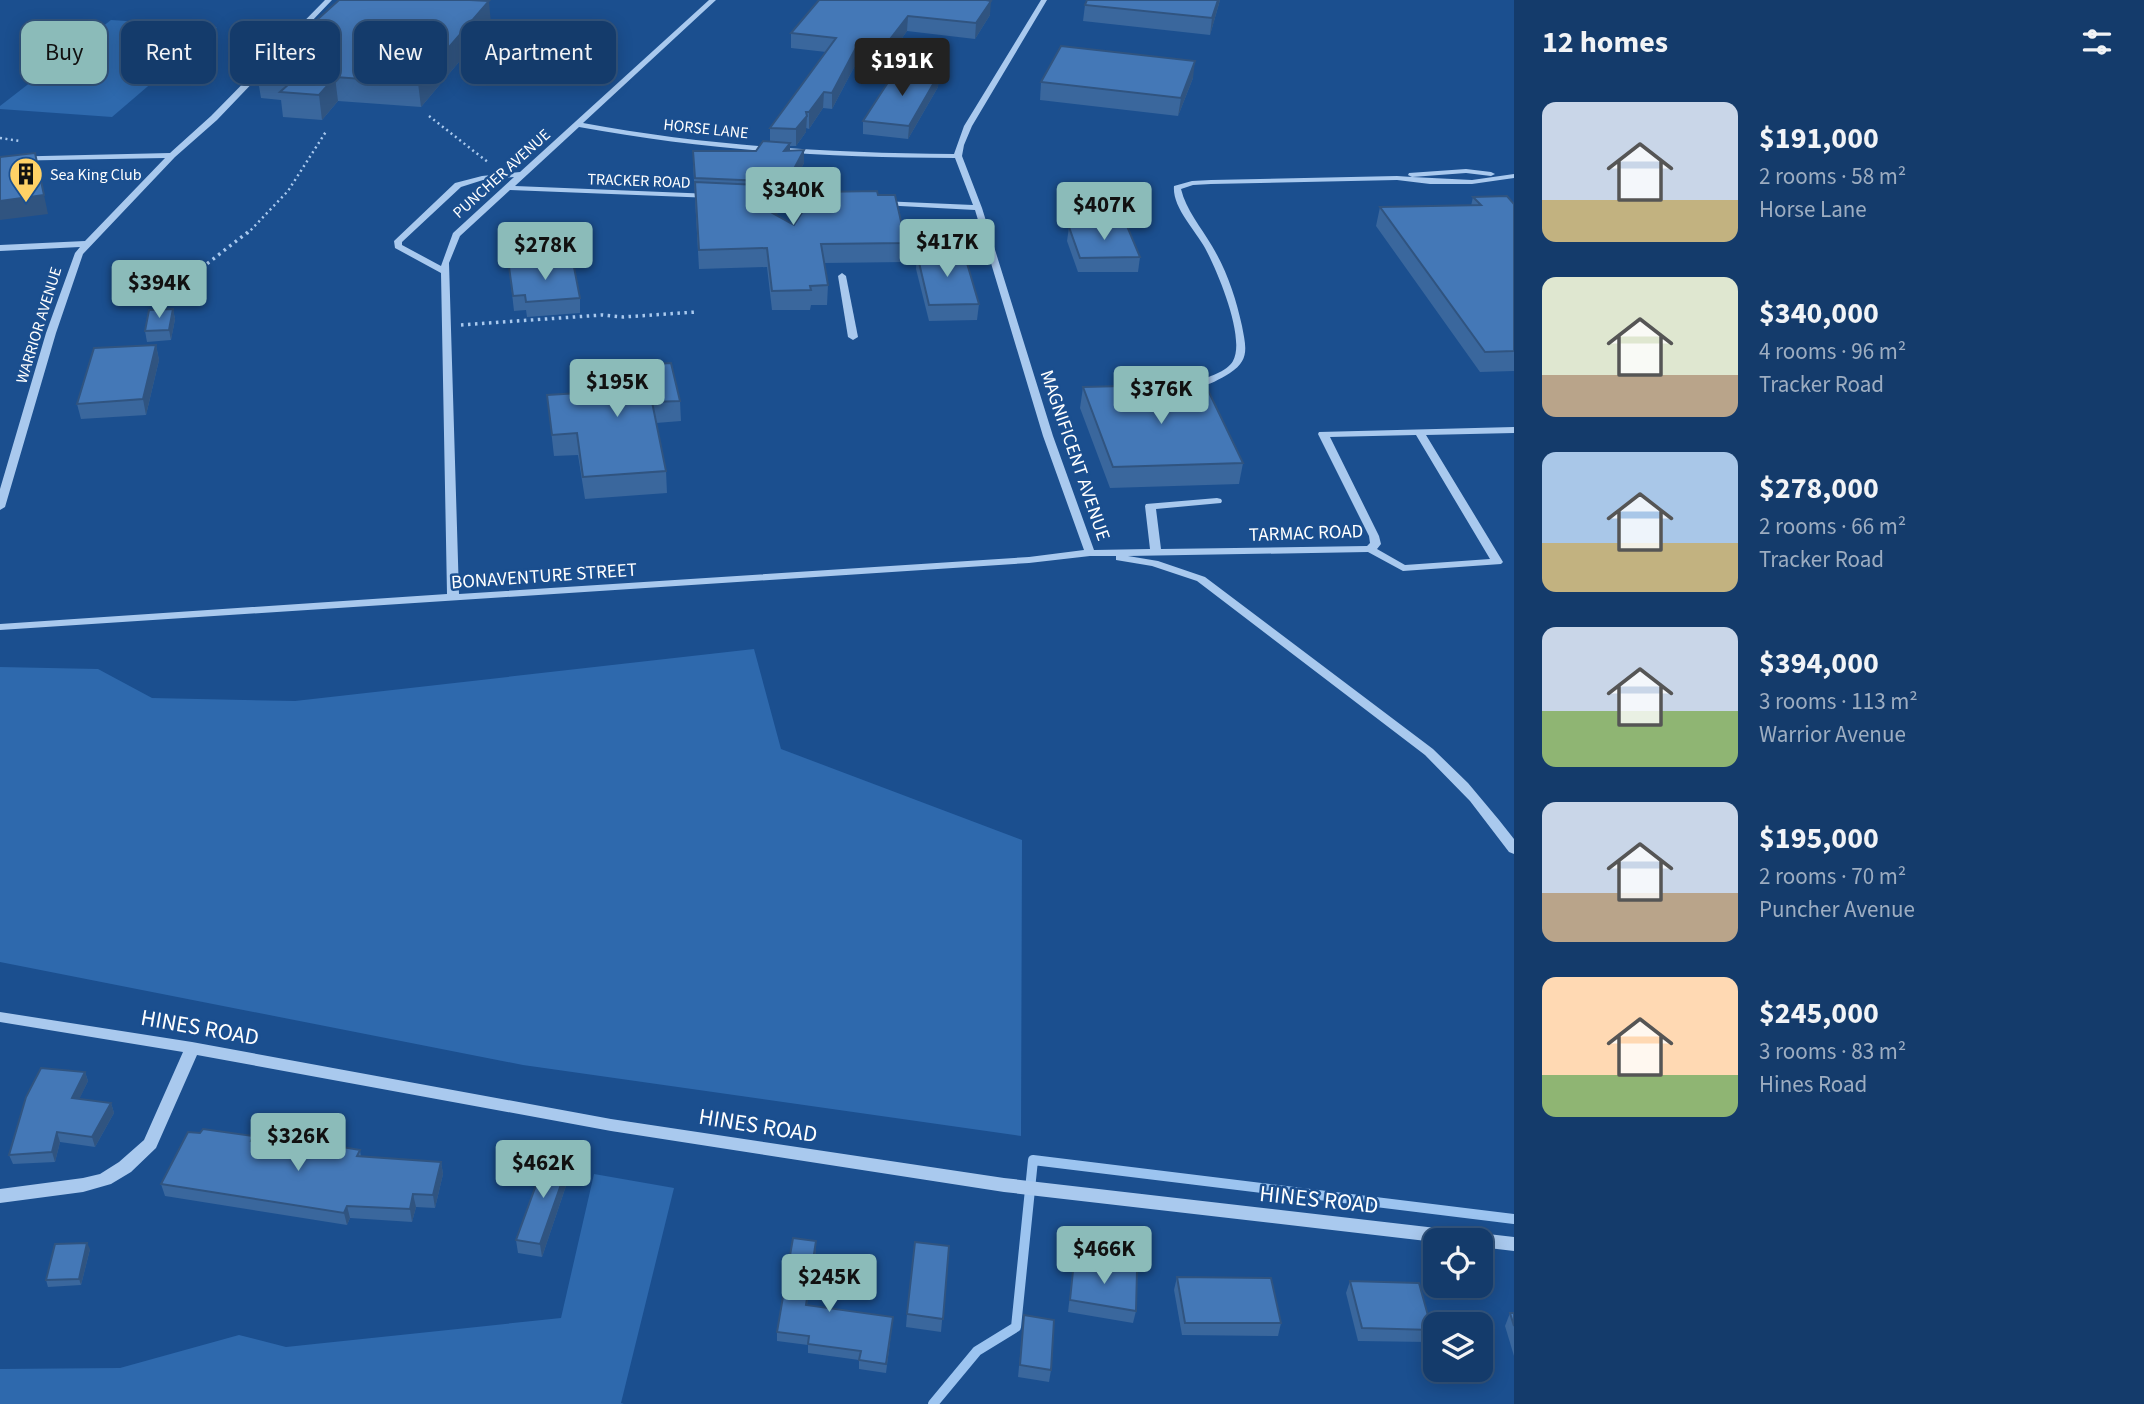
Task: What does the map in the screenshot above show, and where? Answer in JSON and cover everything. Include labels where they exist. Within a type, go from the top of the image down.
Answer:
[{"type":"street","name":"WARRIOR AVENUE","points":[[0,507],[73,264],[86,244],[172,155],[214,118],[329,0]]},
{"type":"street","name":"PUNCHER AVENUE","points":[[453,598],[444,272],[456,235],[713,0]]},
{"type":"street","points":[[958,156],[968,126],[1044,0]]},
{"type":"street","name":"HORSE LANE","points":[[578,124],[669,139],[763,149],[958,156]]},
{"type":"street","points":[[0,159],[172,155]]},
{"type":"street","name":"MAGNIFICENT AVENUE","points":[[958,156],[978,208],[1048,436],[1090,553],[1154,563],[1201,579],[1429,752],[1482,806],[1514,849]]},
{"type":"street","points":[[444,272],[406,252],[398,246],[398,241],[458,185],[482,178],[524,174]]},
{"type":"street","points":[[1199,384],[1236,365],[1242,349],[1231,296],[1209,247],[1180,201],[1177,188],[1192,183],[1210,182],[1397,178],[1430,182],[1472,182],[1511,176]]},
{"type":"street","name":"TRACKER ROAD","points":[[510,188],[723,197]]},
{"type":"street","points":[[750,198],[832,200]]},
{"type":"street","points":[[872,202],[978,208]]},
{"type":"street","points":[[0,248],[86,244]]},
{"type":"street","points":[[842,276],[853,337]]},
{"type":"street","name":"TARMAC ROAD","points":[[1090,553],[1370,549],[1376,544],[1374,536],[1323,434],[1514,430]]},
{"type":"street","points":[[1370,549],[1403,568],[1497,562],[1419,432]]},
{"type":"street","points":[[1156,551],[1150,506],[1216,501]]},
{"type":"street","name":"BONAVENTURE STREET","points":[[0,627],[1029,560],[1090,553]]},
{"type":"street","name":"HINES ROAD","points":[[0,1017],[192,1048],[611,1125],[1042,1191],[1514,1244]]},
{"type":"street","points":[[0,1196],[83,1185],[105,1179],[125,1167],[150,1144],[192,1048]]},
{"type":"path","points":[[429,116],[494,167],[524,174]]},
{"type":"path","points":[[122,285],[186,280],[247,234],[288,191],[327,130]]},
{"type":"path","points":[[447,327],[602,315],[623,317],[696,312]]},
{"type":"shaded area","points":[[111,20],[126,21],[121,21],[121,84],[150,84],[112,117],[0,109],[0,106],[28,84],[107,84],[107,23]]},
{"type":"shaded area","points":[[754,649],[781,749],[1022,840],[1021,1136],[523,1065],[0,962],[0,667],[98,669],[152,698],[295,701]]},
{"type":"shaded area","points":[[594,1174],[674,1188],[621,1403],[624,1404],[0,1404],[0,1369],[120,1368],[239,1335],[286,1347],[561,1318]]},
{"type":"building","points":[[339,0],[489,1],[472,21],[461,21],[461,33],[447,50],[447,21],[354,21],[354,78],[340,77],[340,21],[316,21]]},
{"type":"building","points":[[819,0],[991,1],[976,23],[908,16],[887,43],[860,40],[832,93],[824,92],[809,112],[806,112],[807,116],[796,129],[770,128],[836,38],[791,33]]},
{"type":"building","points":[[1087,0],[1218,0],[1212,18],[1085,5]]},
{"type":"building","points":[[1061,46],[1195,61],[1181,98],[1041,82]]},
{"type":"building","points":[[896,70],[939,74],[909,126],[863,121]]},
{"type":"building","points":[[289,84],[329,84],[319,95],[280,92]]},
{"type":"building","points":[[763,141],[790,143],[784,151],[804,150],[787,182],[695,178],[693,151],[756,151]]},
{"type":"building","points":[[35,153],[44,195],[0,201],[0,157]]},
{"type":"building","points":[[695,182],[782,186],[769,211],[794,225],[815,192],[877,191],[878,195],[895,195],[906,243],[821,244],[828,285],[810,286],[811,290],[772,291],[767,248],[699,250]]},
{"type":"building","points":[[1507,196],[1514,204],[1514,351],[1485,352],[1380,207],[1481,205],[1473,197]]},
{"type":"building","points":[[1127,226],[1140,257],[1080,258],[1069,227]]},
{"type":"building","points":[[964,253],[979,304],[929,305],[917,254]]},
{"type":"building","points":[[573,262],[580,298],[526,302],[525,295],[513,296],[509,267]]},
{"type":"building","points":[[173,309],[169,330],[145,331],[149,310]]},
{"type":"building","points":[[156,345],[143,399],[77,404],[94,348]]},
{"type":"building","points":[[671,363],[680,401],[652,402],[666,471],[583,477],[577,433],[552,435],[547,395],[595,392],[591,368]]},
{"type":"building","points":[[1205,384],[1243,463],[1113,467],[1083,387]]},
{"type":"building","points":[[41,1068],[85,1072],[72,1098],[111,1103],[92,1137],[57,1132],[52,1152],[9,1155],[26,1097]]},
{"type":"building","points":[[203,1129],[253,1136],[251,1141],[292,1148],[294,1145],[305,1146],[307,1141],[360,1150],[357,1156],[441,1162],[433,1195],[413,1194],[410,1209],[347,1206],[344,1213],[161,1184],[188,1132],[200,1133]]},
{"type":"building","points":[[547,1155],[570,1159],[540,1244],[516,1240]]},
{"type":"building","points":[[793,1238],[816,1241],[806,1305],[893,1317],[886,1364],[859,1360],[861,1351],[808,1344],[809,1336],[777,1332]]},
{"type":"building","points":[[915,1242],[949,1246],[943,1319],[907,1314]]},
{"type":"building","points":[[87,1243],[79,1279],[46,1280],[55,1244]]},
{"type":"building","points":[[1074,1261],[1137,1271],[1136,1311],[1070,1300]]},
{"type":"building","points":[[1177,1277],[1271,1278],[1281,1323],[1185,1323]]},
{"type":"building","points":[[1350,1281],[1419,1283],[1427,1312],[1423,1312],[1423,1330],[1362,1328]]},
{"type":"building","points":[[1024,1315],[1054,1320],[1051,1370],[1020,1365]]},
{"type":"waterway","points":[[933,1404],[977,1351],[1016,1327],[1033,1160],[1514,1219]]},
{"type":"place","name":"Sea King Club","points":[[26,204]]}]
